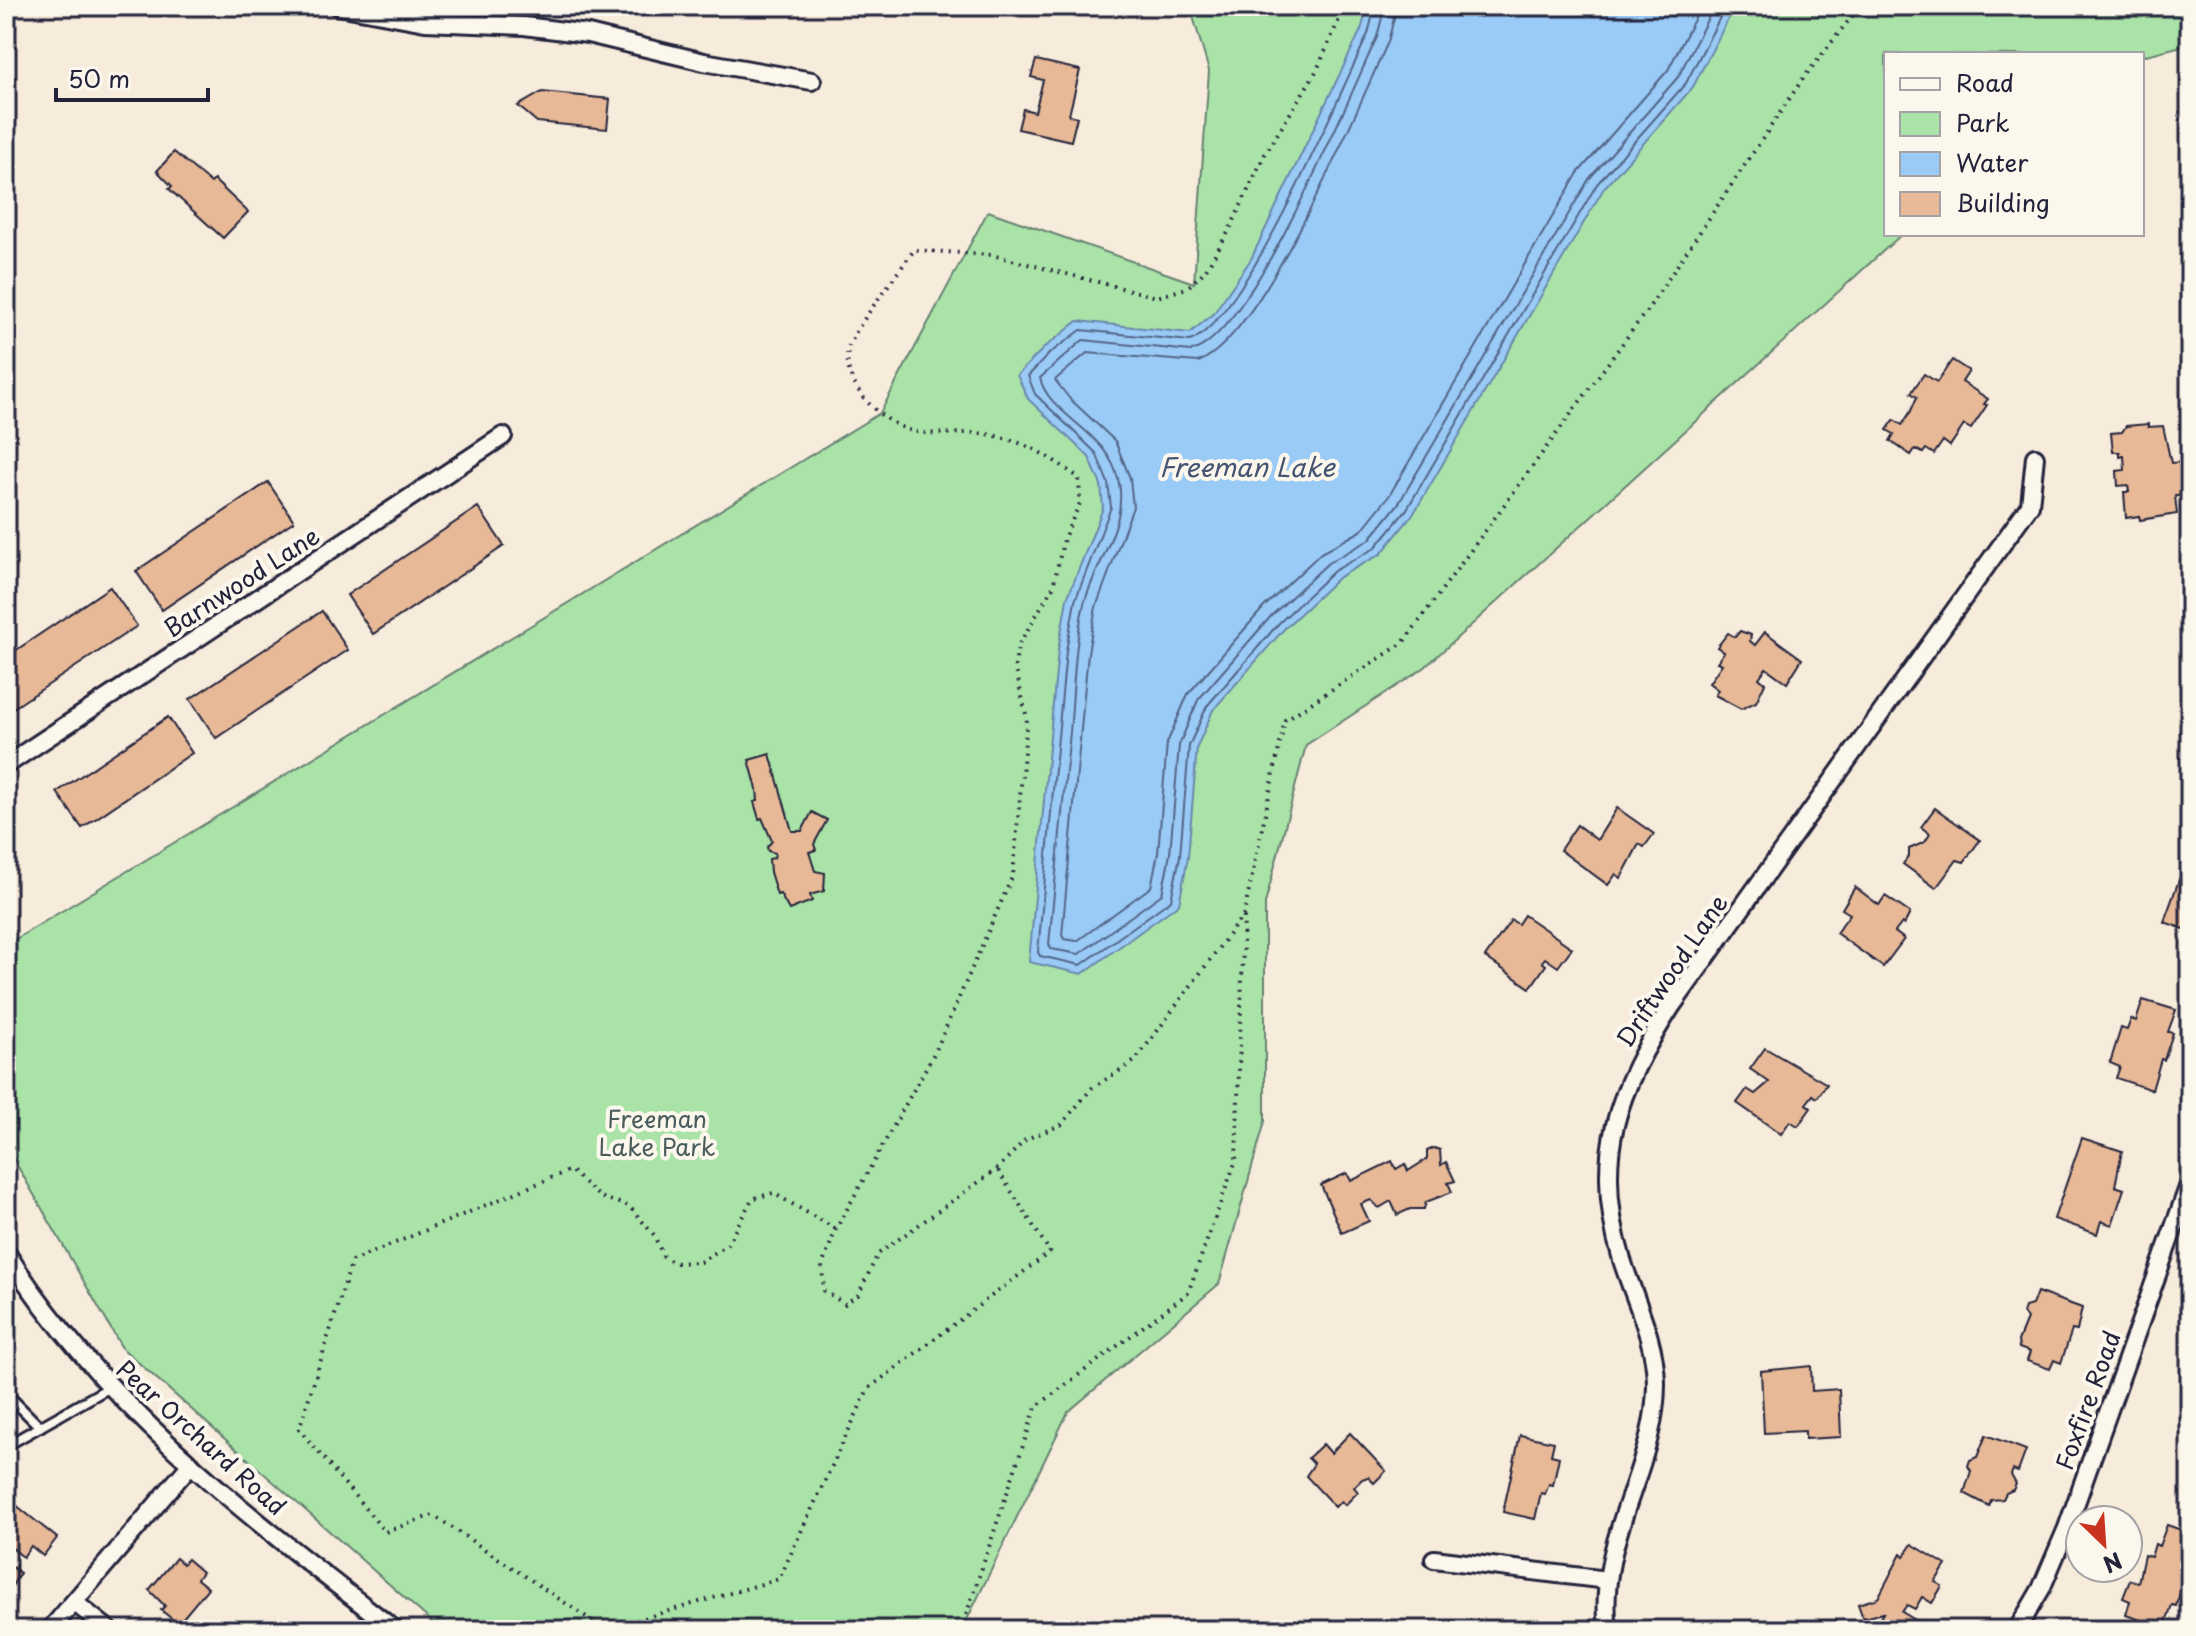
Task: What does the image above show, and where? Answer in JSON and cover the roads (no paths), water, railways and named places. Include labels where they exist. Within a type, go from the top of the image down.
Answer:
[{"type":"street","points":[[338,6],[425,22],[524,26],[588,34],[704,62],[812,81]]},
{"type":"street","name":"Barnwood Lane","points":[[6,765],[503,436]]},
{"type":"street","name":"Driftwood Lane","points":[[1608,1630],[1607,1580],[1615,1538],[1652,1420],[1656,1382],[1650,1338],[1622,1260],[1610,1204],[1608,1155],[1618,1106],[1642,1054],[1673,1004],[2030,505],[2035,457]]},
{"type":"street","name":"Foxfire Road","points":[[2017,1630],[2041,1589],[2067,1528],[2190,1182]]},
{"type":"street","name":"Pear Orchard Road","points":[[6,1252],[53,1320],[110,1387],[191,1464],[395,1630]]},
{"type":"street","points":[[50,1630],[191,1464]]},
{"type":"street","points":[[1434,1559],[1607,1580]]},
{"type":"street","points":[[74,1602],[109,1630]]},
{"type":"lane","points":[[6,1446],[110,1387]]},
{"type":"lane","points":[[6,1393],[40,1427]]},
{"type":"water","name":"Freeman Lake","points":[[1368,6],[1735,6],[1693,87],[1604,188],[1414,513],[1381,554],[1339,577],[1285,628],[1213,710],[1197,747],[1188,857],[1179,904],[1082,974],[1029,962],[1058,650],[1067,599],[1103,508],[1101,485],[1089,457],[1028,399],[1017,375],[1045,347],[1078,321],[1190,333],[1214,313],[1251,259],[1361,30]]},
{"type":"park label","name":"Freeman Lake Park","points":[[657,1132]]}]
